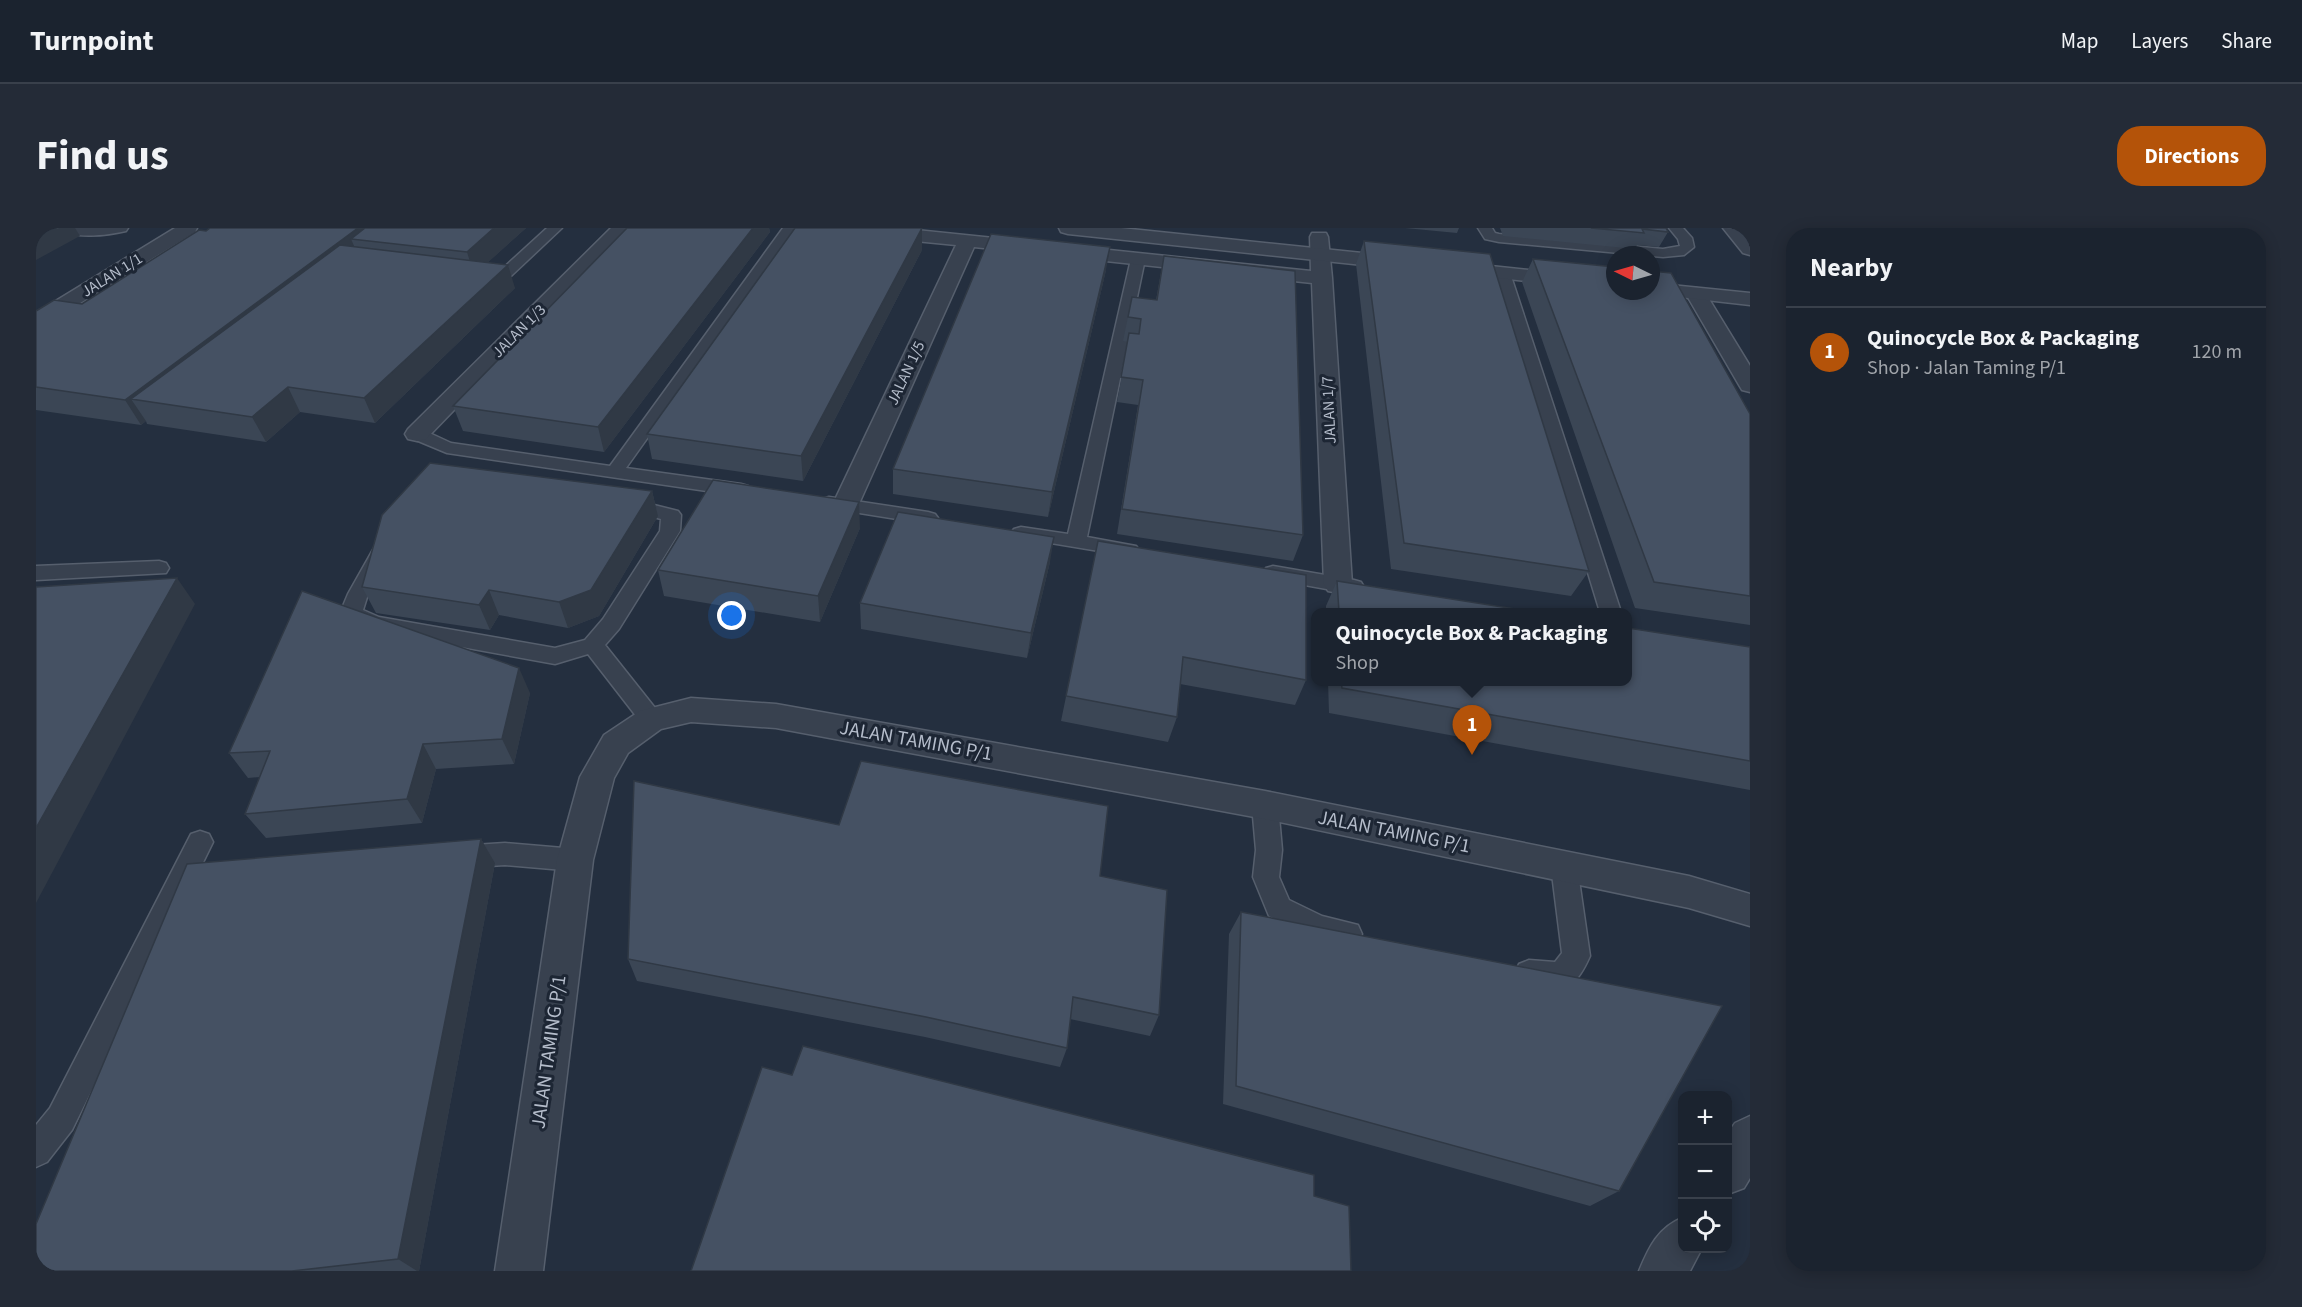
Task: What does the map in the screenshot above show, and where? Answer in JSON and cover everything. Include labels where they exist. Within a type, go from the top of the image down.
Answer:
[{"type":"street","name":"JALAN 1/1","points":[[36,322],[188,228]]},
{"type":"street","name":"JALAN 1/3","points":[[417,434],[621,228]]},
{"type":"street","points":[[844,228],[1322,278]]},
{"type":"street","points":[[1068,228],[1321,240],[1414,247]]},
{"type":"street","points":[[1233,228],[1321,240],[1429,266],[1606,284]]},
{"type":"street","points":[[1732,228],[1750,249]]},
{"type":"street","name":"JALAN 1/7","points":[[1321,240],[1338,584]]},
{"type":"street","name":"JALAN 1/5","points":[[845,506],[967,241]]},
{"type":"street","points":[[1449,250],[1606,267]]},
{"type":"street","points":[[1660,272],[1750,282]]},
{"type":"street","points":[[1660,290],[1750,299]]},
{"type":"street","points":[[1696,294],[1750,385]]},
{"type":"street","name":"JALAN TAMING P/1","points":[[519,1271],[575,860],[597,777],[616,744],[651,719],[691,710],[776,716],[1265,806],[1689,892],[1750,910]]},
{"type":"street","points":[[1732,1166],[1750,1138]]},
{"type":"street","points":[[1663,1271],[1678,1248]]},
{"type":"lane","points":[[65,228],[102,232],[121,228]]},
{"type":"lane","points":[[506,273],[555,228]]},
{"type":"lane","points":[[615,471],[790,228]]},
{"type":"lane","points":[[1485,228],[1490,236],[1499,238],[1663,253],[1679,252],[1687,247],[1685,238],[1676,228]]},
{"type":"lane","points":[[1076,541],[1138,259]]},
{"type":"lane","points":[[1503,273],[1610,608]]},
{"type":"lane","points":[[417,434],[447,448],[764,494]]},
{"type":"lane","points":[[429,485],[456,486],[650,510],[671,515],[670,531],[611,624],[593,645],[555,656],[374,624],[351,613],[358,594],[410,500],[429,485]]},
{"type":"lane","points":[[810,501],[949,522]]},
{"type":"lane","points":[[1006,531],[1144,552]]},
{"type":"lane","points":[[36,573],[159,568]]},
{"type":"lane","points":[[1258,571],[1372,590]]},
{"type":"lane","points":[[593,645],[651,719]]},
{"type":"lane","points":[[1265,806],[1269,850],[1266,877],[1279,908],[1318,927],[1374,940]]},
{"type":"lane","points":[[36,1151],[48,1119],[200,842]]},
{"type":"lane","points":[[436,859],[505,854],[575,860]]},
{"type":"lane","points":[[1507,969],[1562,975],[1576,956],[1564,866]]},
{"type":"building","points":[[210,228],[358,228],[125,400],[36,387],[36,311],[54,300],[82,304],[199,230],[206,231]]},
{"type":"building","points":[[365,228],[494,228],[467,252],[351,239]]},
{"type":"building","points":[[627,228],[753,228],[598,427],[453,406]]},
{"type":"building","points":[[795,228],[922,228],[801,456],[647,434]]},
{"type":"building","points":[[1591,228],[1666,228],[1668,232],[1642,229],[1644,233]]},
{"type":"building","points":[[991,234],[1110,247],[1052,492],[893,469]]},
{"type":"building","points":[[1364,241],[1490,254],[1589,571],[1404,543]]},
{"type":"building","points":[[340,245],[508,265],[364,398],[288,387],[252,417],[131,399]]},
{"type":"building","points":[[1164,256],[1295,271],[1303,535],[1122,509],[1143,380],[1121,377],[1129,333],[1139,334],[1141,319],[1128,317],[1132,297],[1157,300]]},
{"type":"building","points":[[1533,259],[1606,266],[1606,300],[1660,300],[1660,272],[1671,273],[1750,414],[1750,596],[1654,582]]},
{"type":"building","points":[[430,463],[652,491],[591,590],[559,602],[489,590],[479,605],[362,587],[382,515]]},
{"type":"building","points":[[713,480],[859,502],[818,596],[658,570]]},
{"type":"building","points":[[898,512],[1054,537],[1031,633],[860,603]]},
{"type":"building","points":[[1098,541],[1306,575],[1306,680],[1183,657],[1177,717],[1066,696]]},
{"type":"building","points":[[177,578],[36,828],[36,587]]},
{"type":"building","points":[[1337,581],[1509,608],[1339,608]]},
{"type":"building","points":[[302,591],[519,668],[502,739],[423,744],[407,799],[245,814],[270,751],[229,753]]},
{"type":"building","points":[[1632,629],[1750,647],[1750,761],[1342,688],[1342,686],[1632,686]]},
{"type":"building","points":[[861,761],[1108,806],[1100,876],[1167,890],[1159,1015],[1073,997],[1067,1048],[926,1017],[628,959],[634,781],[839,825]]},
{"type":"building","points":[[481,839],[398,1259],[292,1271],[36,1271],[36,1224],[187,864]]},
{"type":"building","points":[[1241,912],[1722,1006],[1619,1191],[1236,1086]]},
{"type":"building","points":[[803,1046],[1314,1175],[1314,1196],[1349,1206],[1351,1271],[691,1271],[762,1067],[792,1075]]},
{"type":"place","name":"Quinocycle Box & Packaging","points":[[1472,755]]}]
